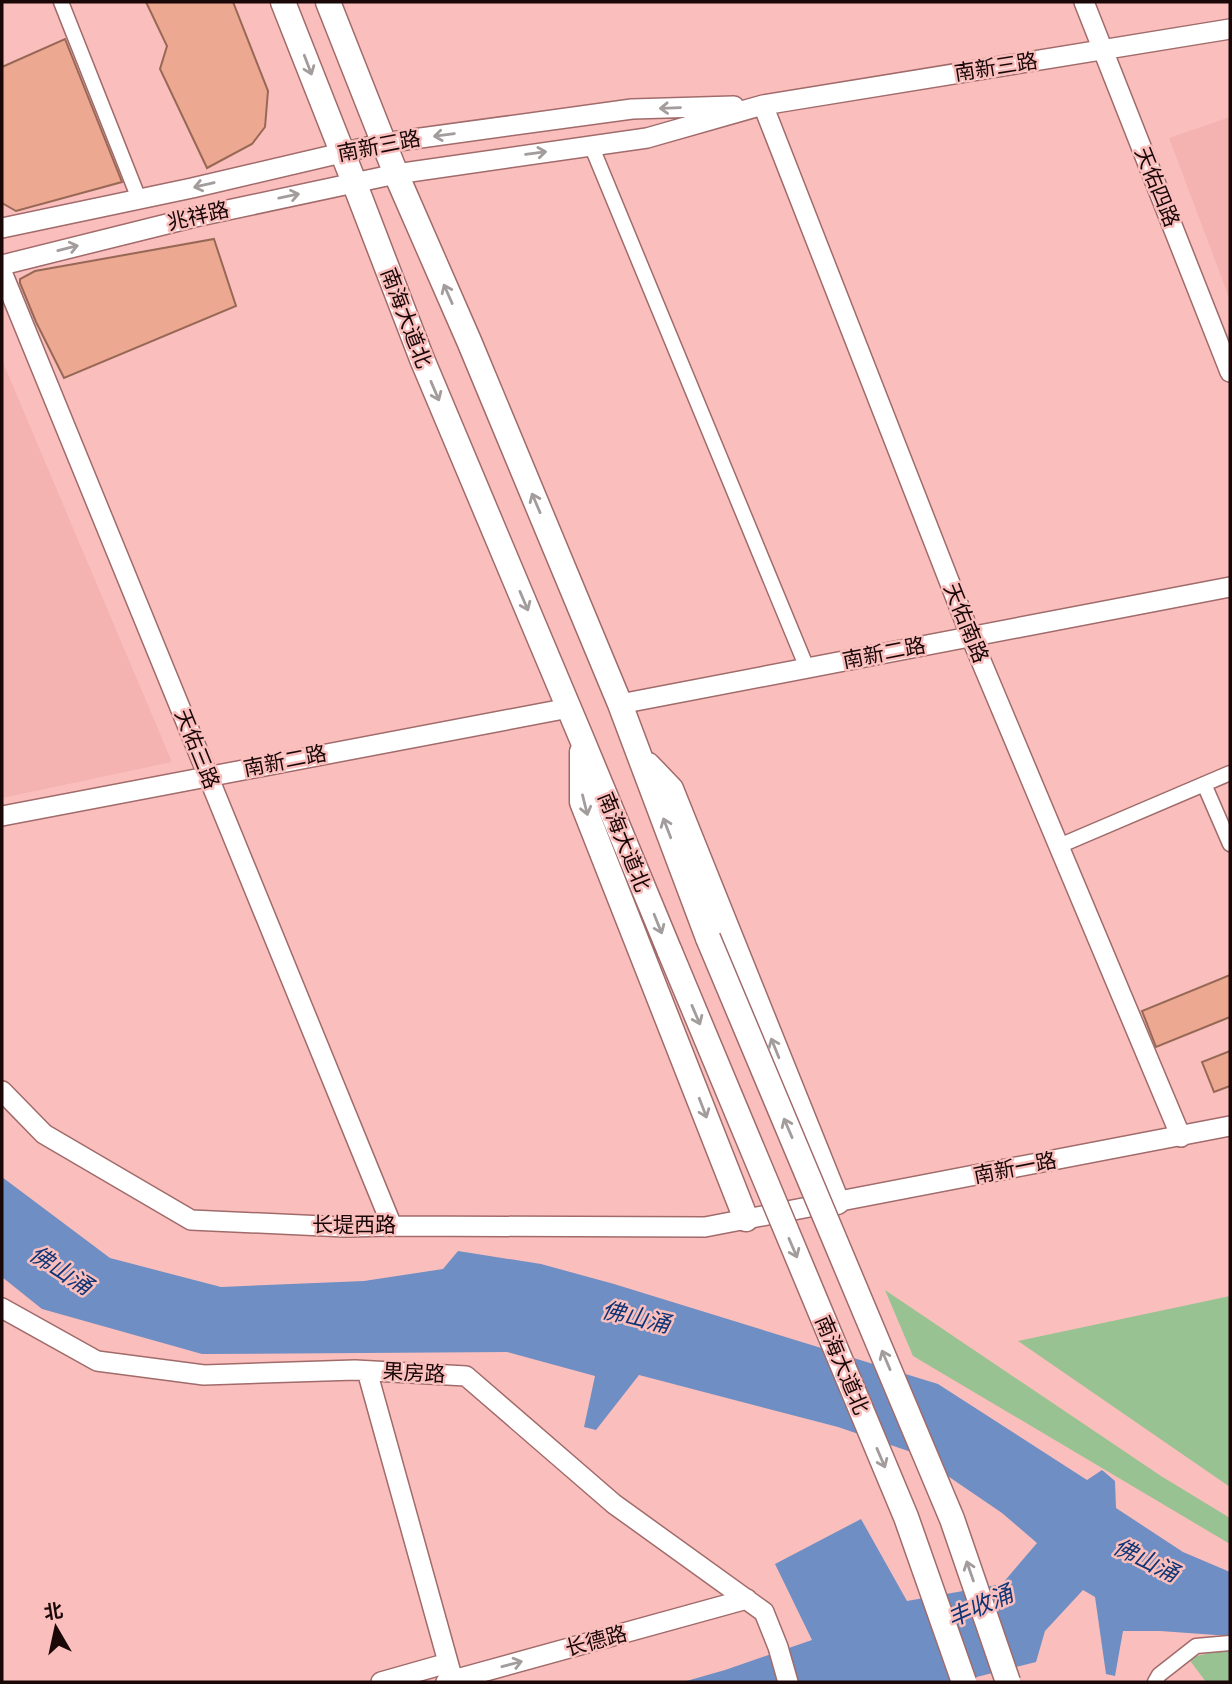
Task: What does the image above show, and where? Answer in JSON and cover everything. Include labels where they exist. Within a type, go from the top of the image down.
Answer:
[{"type":"highway","name":"南海大道北","points":[[283,2],[422,359],[906,1517],[964,1682]]},
{"type":"highway","name":"南海大道北","points":[[328,2],[396,174],[469,341],[620,704],[708,938],[952,1519],[1008,1682]]},
{"type":"highway","points":[[581,737],[582,802],[746,1219]]},
{"type":"highway","points":[[640,757],[671,789],[837,1202]]},
{"type":"street","points":[[61,2],[139,199]]},
{"type":"street","name":"天佑四路","points":[[1084,2],[1230,372]]},
{"type":"street","name":"南新三路","points":[[396,174],[647,138],[763,105],[1230,29]]},
{"type":"street","name":"南新三路","points":[[2,228],[384,143],[632,109],[763,105]]},
{"type":"street","name":"天佑南路","points":[[763,105],[971,637],[1181,1137]]},
{"type":"street","points":[[592,145],[807,668]]},
{"type":"street","name":"兆祥路","points":[[2,265],[195,217],[396,174]]},
{"type":"street","name":"天佑三路","points":[[2,272],[392,1226]]},
{"type":"street","name":"南新二路","points":[[620,704],[1230,587]]},
{"type":"street","name":"南新二路","points":[[2,816],[569,708]]},
{"type":"street","points":[[1059,846],[1230,773]]},
{"type":"street","points":[[1204,784],[1230,844]]},
{"type":"street","name":"长堤西路","points":[[2,1091],[44,1134],[191,1220],[345,1227],[705,1227],[799,1210]]},
{"type":"street","name":"南新一路","points":[[799,1210],[1230,1126]]},
{"type":"street","name":"果房路","points":[[2,1308],[97,1361],[204,1375],[367,1371],[466,1376],[614,1504],[764,1612],[788,1682]]},
{"type":"street","points":[[367,1371],[449,1675]]},
{"type":"street","name":"长德路","points":[[382,1682],[449,1675],[747,1599]]},
{"type":"street","points":[[1155,1682],[1159,1675],[1196,1646],[1230,1643]]},
{"type":"shaded area","points":[[1230,117],[1230,300],[1169,138]]},
{"type":"shaded area","points":[[2,360],[172,762],[2,798]]},
{"type":"green space","points":[[885,1290],[1161,1476],[1230,1518],[1230,1544],[913,1356]]},
{"type":"green space","points":[[1230,1296],[1230,1487],[1018,1341]]},
{"type":"green space","points":[[1230,1650],[1230,1682],[1206,1682],[1188,1658]]},
{"type":"water","points":[[2,1177],[110,1258],[221,1287],[364,1281],[443,1269],[458,1251],[541,1264],[614,1284],[938,1384],[1087,1480],[1102,1470],[1115,1481],[1116,1508],[1183,1552],[1230,1572],[1230,1636],[1123,1631],[1115,1676],[1106,1674],[1095,1597],[1083,1590],[1045,1631],[1036,1662],[957,1682],[683,1682],[812,1640],[775,1564],[861,1519],[907,1601],[1002,1584],[1037,1543],[1002,1513],[914,1453],[838,1427],[639,1375],[596,1430],[584,1427],[595,1376],[507,1352],[202,1354],[42,1309],[2,1277]]},
{"type":"building","points":[[146,2],[233,2],[268,91],[265,127],[252,144],[207,168],[160,69],[167,46]]},
{"type":"building","points":[[65,39],[122,182],[16,211],[2,203],[2,67]]},
{"type":"building","points":[[214,239],[236,306],[64,378],[36,322],[20,279],[35,271]]},
{"type":"building","points":[[1230,975],[1230,1017],[1156,1047],[1142,1011]]},
{"type":"building","points":[[1230,1051],[1230,1086],[1214,1092],[1202,1062]]},
{"type":"water label","name":"佛山涌","points":[[61,1270]]},
{"type":"water label","name":"佛山涌","points":[[636,1317]]},
{"type":"water label","name":"佛山涌","points":[[1146,1560]]},
{"type":"water label","name":"丰收涌","points":[[980,1606]]}]
